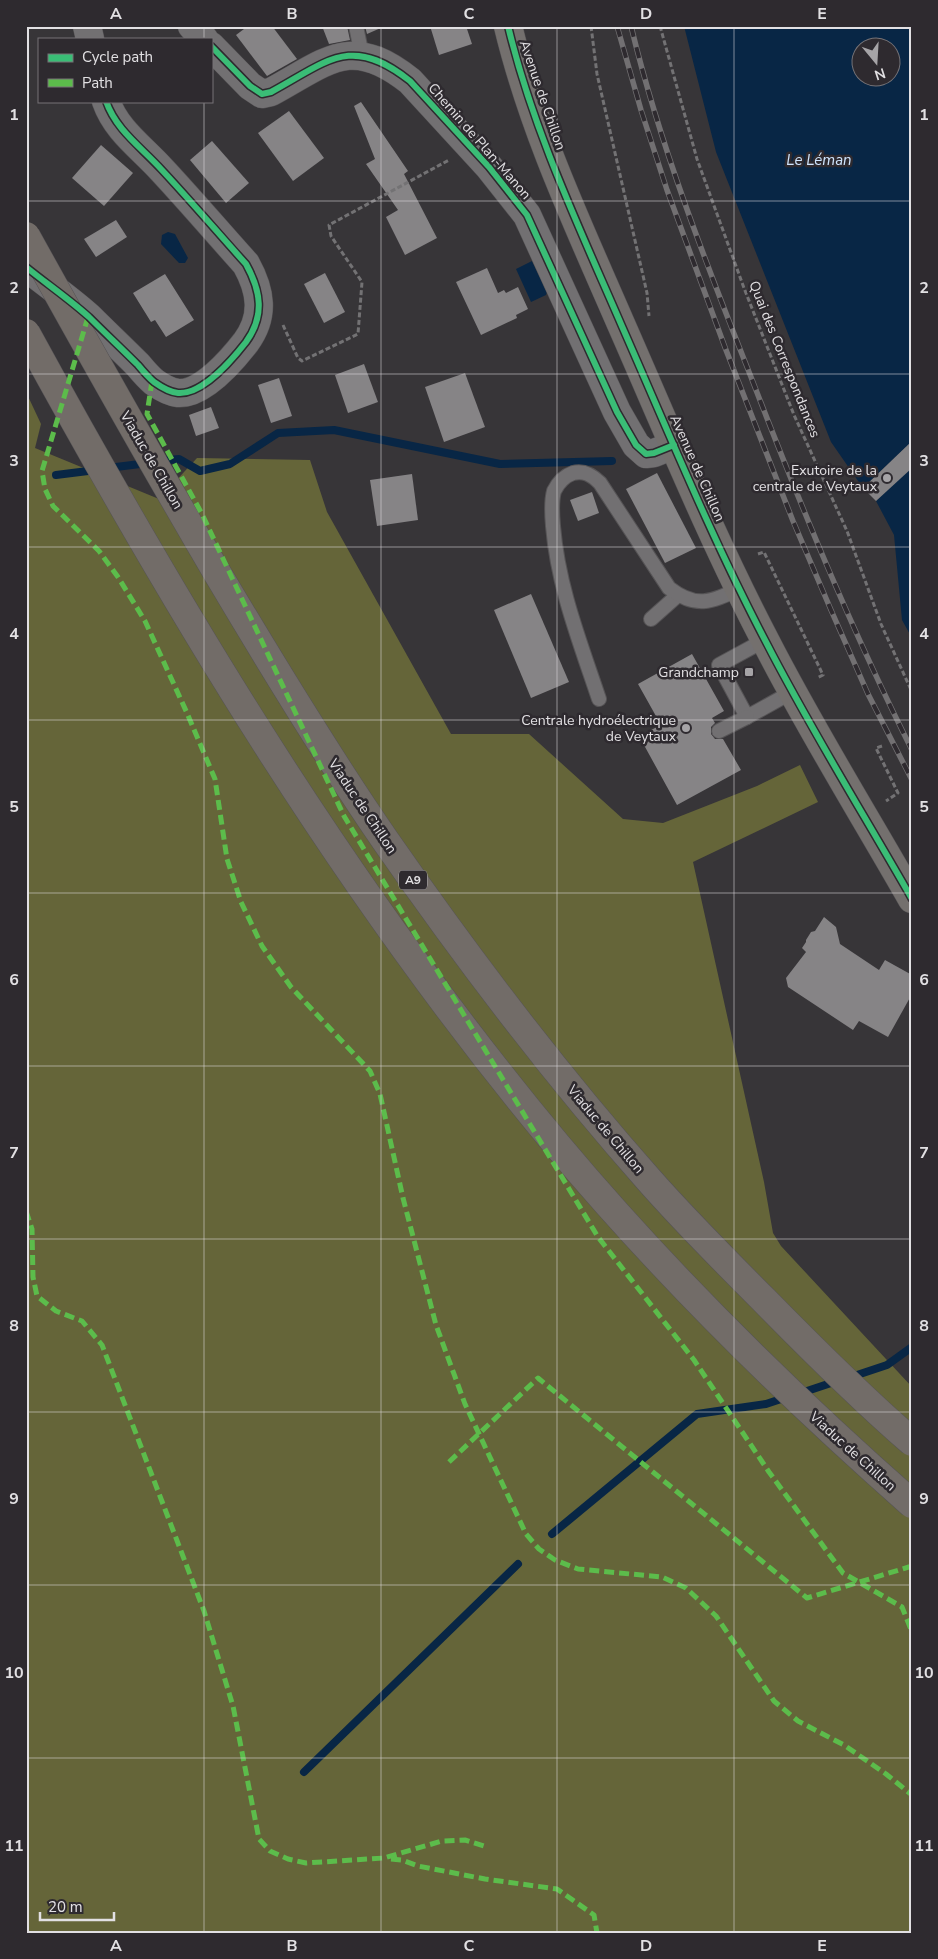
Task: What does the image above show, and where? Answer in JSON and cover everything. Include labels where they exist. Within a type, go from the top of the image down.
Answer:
[{"type":"highway","name":"Viaduc de Chillon","points":[[26,236],[122,409],[253,633],[317,737],[434,909],[489,985],[650,1181],[804,1341],[877,1412],[912,1442]]},
{"type":"highway","name":"Viaduc de Chillon","points":[[26,333],[136,529],[221,672],[331,844],[435,991],[558,1146],[663,1263],[769,1373],[856,1455],[912,1504]]},
{"type":"main road","name":"Avenue de Chillon","points":[[508,26],[532,111],[562,188],[674,445],[740,589],[764,640],[792,692],[912,899]]},
{"type":"street","points":[[192,26],[203,38]]},
{"type":"street","name":"Chemin de Plan-Manon","points":[[212,47],[250,86],[262,94],[271,92],[309,70],[334,59],[350,55],[362,56],[386,64],[410,81],[511,193],[532,223],[617,412],[636,445],[646,454],[674,445]]},
{"type":"street","points":[[26,267],[88,317],[152,381],[168,390],[179,393],[189,392],[206,383],[219,372],[246,342],[258,317],[260,304],[254,278],[246,264],[162,169],[122,131],[112,117],[106,102]]},
{"type":"lane","points":[[356,26],[362,56]]},
{"type":"lane","points":[[599,699],[565,598],[554,539],[552,511],[554,492],[559,483],[566,477],[574,473],[583,472],[593,476],[600,483],[669,588],[678,595],[695,602],[704,602],[717,599],[740,589]]},
{"type":"lane","points":[[651,619],[678,595]]},
{"type":"lane","points":[[747,716],[719,665],[764,640]]},
{"type":"lane","points":[[719,732],[792,692]]},
{"type":"path","points":[[591,26],[597,74],[647,293],[649,316]]},
{"type":"path","points":[[260,304],[275,308],[298,358],[302,361],[358,334],[362,282],[331,236],[329,225],[472,148]]},
{"type":"path","points":[[758,554],[764,552],[823,675],[817,678]]},
{"type":"path","points":[[882,746],[876,748],[898,793],[885,801]]},
{"type":"shaded area","points":[[26,392],[41,424],[35,448],[159,499],[197,458],[310,460],[327,512],[451,734],[529,734],[623,819],[663,823],[757,786],[800,765],[818,802],[693,862],[764,1182],[773,1233],[781,1246],[912,1387],[912,1933],[26,1933]]},
{"type":"water","name":"Le Léman","points":[[684,26],[912,26],[912,452],[906,447],[863,488],[831,442],[716,152]]},
{"type":"water","points":[[168,232],[175,234],[188,258],[185,263],[179,263],[161,244],[162,235]]},
{"type":"water","points":[[532,261],[547,292],[546,295],[531,302],[516,269]]},
{"type":"water","points":[[912,467],[912,638],[902,620],[894,535],[876,501]]},
{"type":"building","points":[[248,26],[272,26],[297,59],[267,76],[236,35]]},
{"type":"building","points":[[322,26],[347,26],[350,40],[329,44]]},
{"type":"building","points":[[365,26],[383,26],[383,27],[367,34]]},
{"type":"building","points":[[430,26],[466,26],[472,44],[439,55]]},
{"type":"building","points":[[361,102],[408,171],[404,174],[437,238],[405,255],[386,217],[398,210],[366,164],[375,159],[354,106]]},
{"type":"building","points":[[289,111],[324,158],[293,181],[258,133]]},
{"type":"building","points":[[212,141],[249,183],[226,203],[190,160]]},
{"type":"building","points":[[101,145],[133,173],[104,206],[72,178]]},
{"type":"building","points":[[116,220],[127,237],[96,257],[84,239]]},
{"type":"building","points":[[487,268],[498,293],[504,290],[506,293],[518,287],[528,309],[516,315],[517,318],[481,335],[456,282]]},
{"type":"building","points":[[325,273],[345,312],[324,323],[304,284]]},
{"type":"building","points":[[165,274],[194,320],[166,337],[155,320],[151,322],[133,293]]},
{"type":"building","points":[[364,364],[378,402],[348,413],[335,375]]},
{"type":"building","points":[[465,373],[485,427],[444,442],[425,387]]},
{"type":"building","points":[[279,378],[292,416],[271,423],[258,385]]},
{"type":"building","points":[[211,407],[219,428],[196,436],[189,415]]},
{"type":"building","name":"Exutoire de la centrale de Veytaux","points":[[912,441],[912,468],[876,501],[863,488]]},
{"type":"building","points":[[657,473],[696,548],[665,563],[626,489]]},
{"type":"building","points":[[412,474],[418,520],[377,526],[370,480]]},
{"type":"building","points":[[592,492],[599,513],[578,521],[570,500]]},
{"type":"building","points":[[531,594],[569,682],[531,698],[494,610]]},
{"type":"building","name":"Centrale hydroélectrique de Veytaux","points":[[692,654],[724,711],[712,718],[715,723],[711,727],[711,734],[715,739],[723,739],[741,770],[677,805],[639,736],[661,725],[638,684]]},
{"type":"building","points":[[824,917],[836,927],[840,944],[879,970],[885,960],[912,975],[912,994],[888,1037],[859,1021],[853,1030],[788,987],[786,978],[806,952],[802,948],[806,940],[811,932],[815,931]]},
{"type":"waterway","points":[[160,461],[179,459],[200,471],[230,464],[278,433],[334,430],[500,464],[612,461]]},
{"type":"waterway","points":[[108,468],[148,463]]},
{"type":"waterway","points":[[56,475],[96,470]]},
{"type":"waterway","points":[[848,1378],[887,1365],[912,1347]]},
{"type":"waterway","points":[[798,1394],[837,1381]]},
{"type":"waterway","points":[[552,1534],[697,1414],[766,1404],[787,1397]]},
{"type":"waterway","points":[[304,1772],[518,1564]]},
{"type":"railway","points":[[617,26],[641,110],[667,190],[726,350],[793,521],[831,610],[868,694],[912,780]]},
{"type":"railway","points":[[631,26],[670,160],[717,291],[827,566],[868,659],[912,750]]},
{"type":"marked path","points":[[88,317],[42,471],[45,489],[53,506],[99,551],[118,577],[145,621],[215,779],[227,859],[241,902],[262,946],[291,987],[370,1071],[380,1094],[403,1198],[436,1325],[465,1404],[526,1534],[539,1549],[555,1560],[578,1569],[662,1577],[686,1588],[716,1616],[774,1701],[798,1721],[844,1745],[886,1774],[912,1795]]},
{"type":"marked path","points":[[152,381],[147,414],[202,514],[344,816],[598,1237],[694,1360],[769,1472],[843,1573],[902,1607],[912,1632]]},
{"type":"marked path","points":[[26,1211],[32,1229],[33,1277],[37,1296],[56,1311],[82,1321],[102,1345],[204,1611],[233,1706],[259,1839],[270,1851],[288,1859],[306,1863],[384,1858],[442,1841],[465,1840],[484,1846]]},
{"type":"marked path","points":[[449,1462],[538,1378],[807,1598],[912,1566]]},
{"type":"marked path","points":[[391,1859],[485,1879],[557,1889],[594,1915],[597,1933]]},
{"type":"cycle path","points":[[508,26],[530,103],[558,178],[709,524],[746,603],[783,675],[912,899]]},
{"type":"cycle path","points":[[212,47],[250,86],[262,94],[271,92],[308,71],[340,57],[355,56],[371,59],[389,67],[410,81],[489,167],[527,215],[617,412],[636,445],[646,454],[674,445]]},
{"type":"cycle path","points":[[26,267],[89,317],[154,382],[171,392],[187,392],[197,388],[216,375],[233,358],[252,332],[256,323],[259,303],[255,284],[246,264],[172,181],[130,138],[116,121],[106,102]]},
{"type":"place","name":"Exutoire de la centrale de Veytaux","points":[[887,478]]},
{"type":"place","name":"Grandchamp","points":[[749,672]]},
{"type":"place","name":"Centrale hydroélectrique de Veytaux","points":[[686,728]]}]
